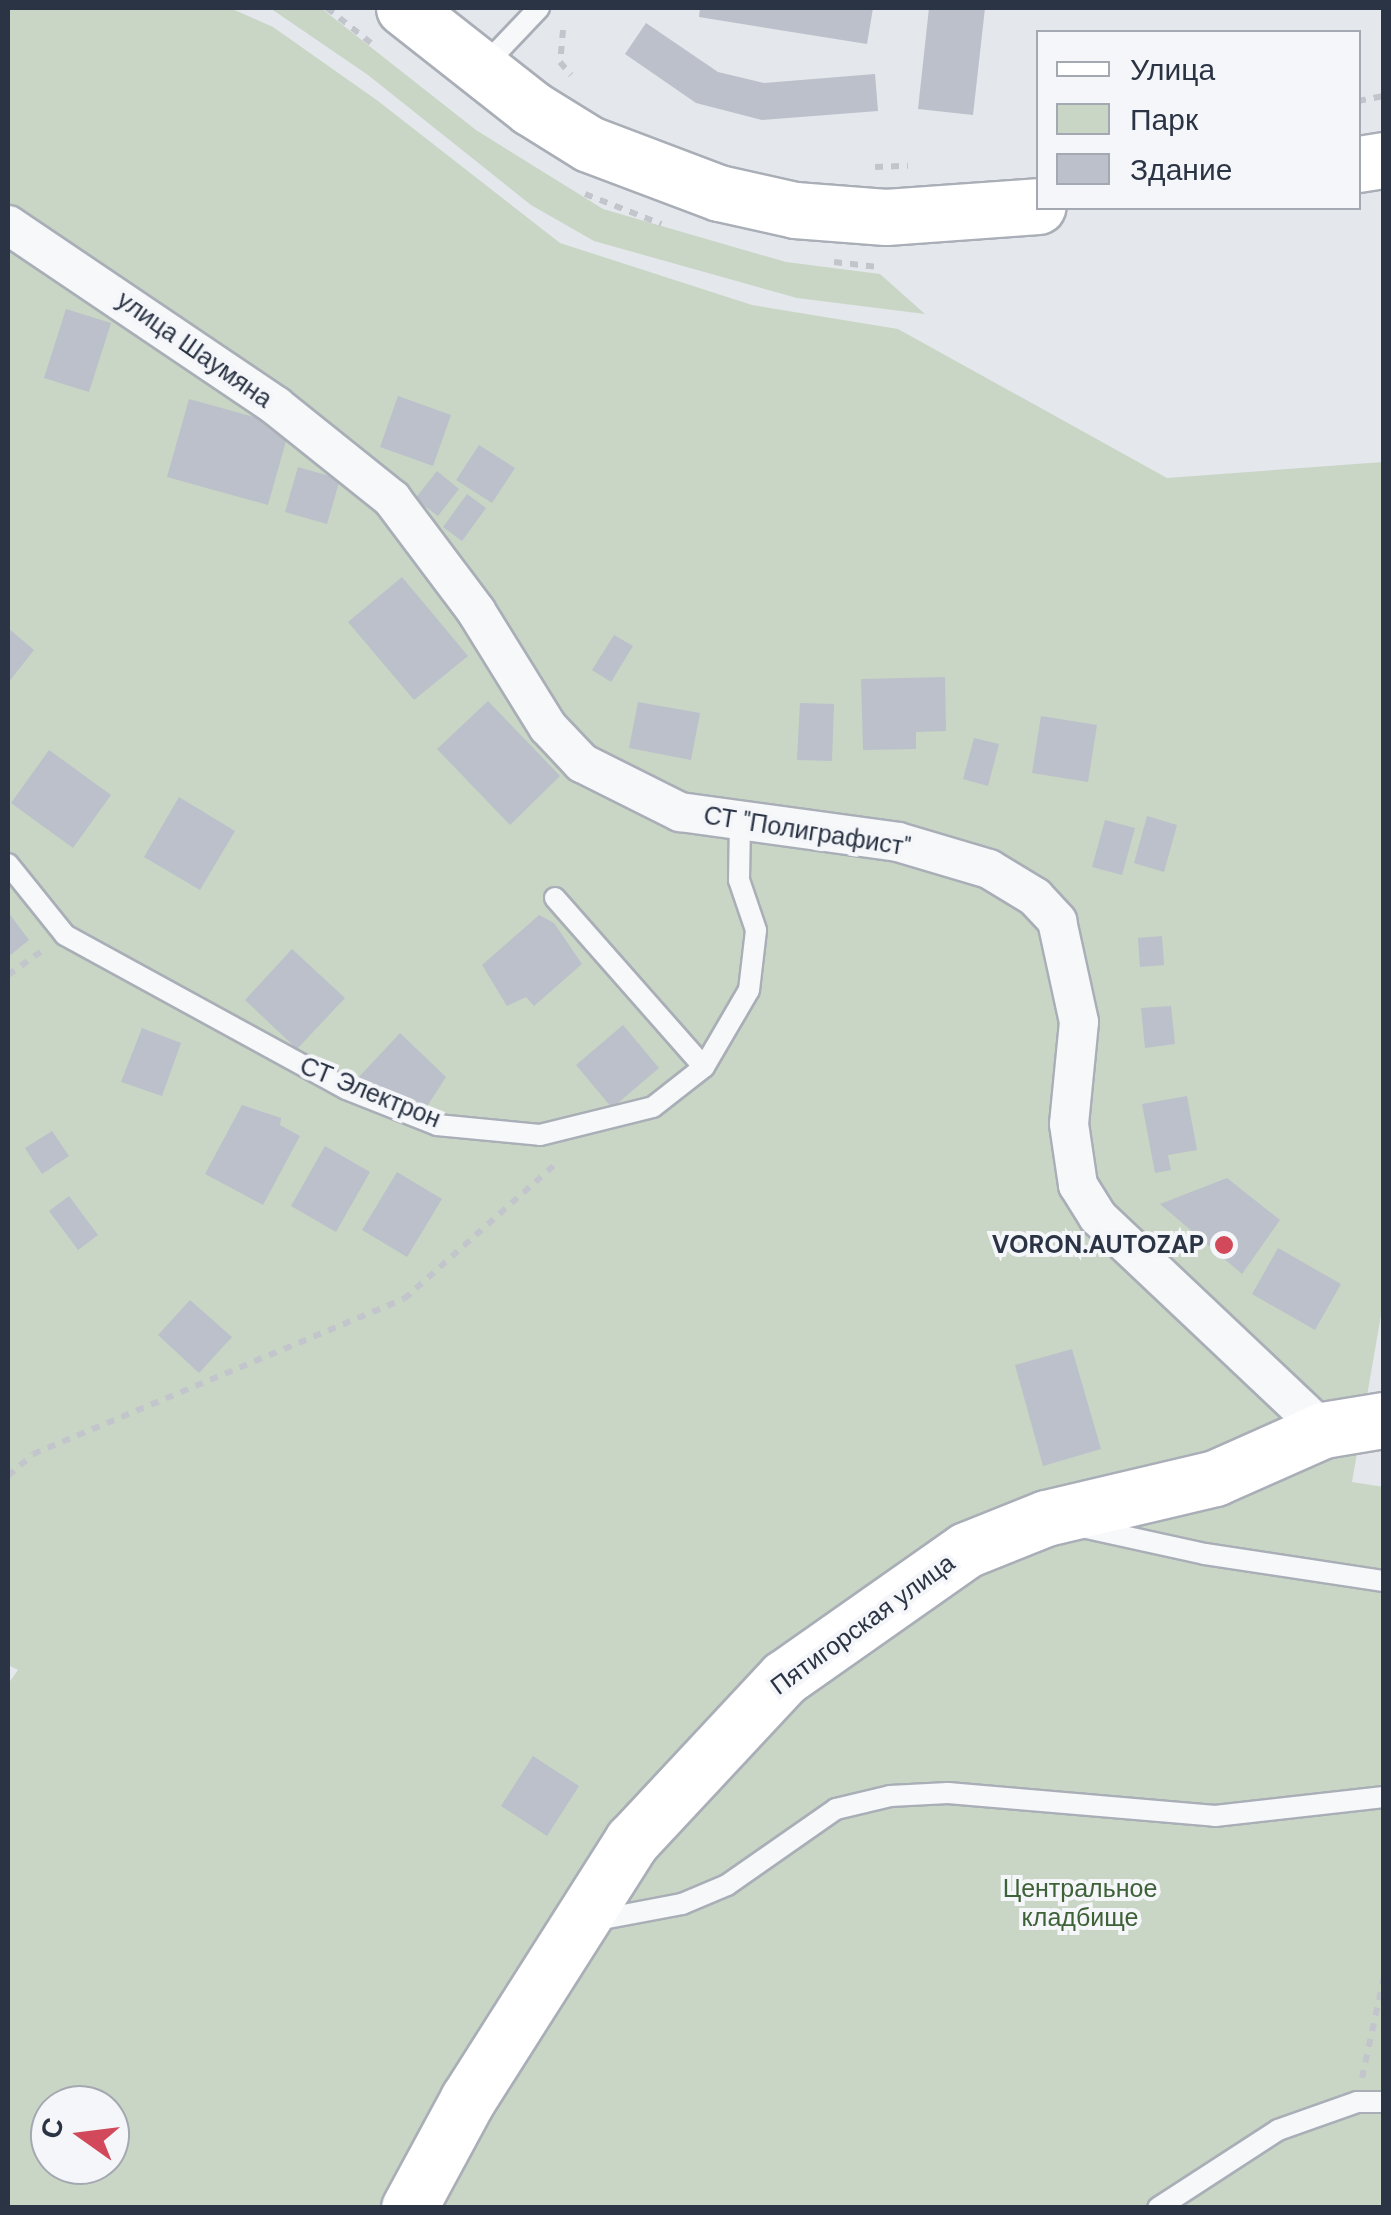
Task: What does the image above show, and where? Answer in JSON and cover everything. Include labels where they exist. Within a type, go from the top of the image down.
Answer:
[{"type":"street","points":[[420,14],[481,69],[589,144],[719,193],[795,210],[886,217],[1036,206]]},
{"type":"street","name":"улица Шаумяна","points":[[8,226],[261,396],[374,484]]},
{"type":"street","name":"СТ \"Полиграфист\"","points":[[374,484],[404,515],[476,611],[548,726],[582,763],[680,812],[740,825],[898,842],[989,869],[1035,897],[1057,921],[1079,1022],[1069,1124],[1078,1184],[1098,1217],[1323,1430]]},
{"type":"street","name":"Пятигорская улица","points":[[409,2208],[575,1924],[632,1841],[784,1678],[966,1550],[1046,1518],[1215,1478],[1323,1430],[1384,1420]]},
{"type":"lane","points":[[481,69],[539,8]]},
{"type":"lane","name":"СТ Электрон","points":[[8,864],[65,935],[346,1089],[437,1125],[540,1135],[653,1107],[704,1067],[749,990],[756,930],[739,880],[740,825]]},
{"type":"lane","points":[[555,898],[704,1067]]},
{"type":"lane","points":[[1046,1518],[1205,1554],[1384,1581]]},
{"type":"lane","points":[[575,1924],[682,1904],[727,1884],[836,1809],[890,1796],[948,1794],[1215,1816],[1384,1797]]},
{"type":"lane","points":[[1158,2208],[1278,2130],[1356,2102],[1384,2102]]},
{"type":"path","points":[[564,30],[560,62],[584,86]]},
{"type":"path","points":[[861,166],[920,166]]},
{"type":"path","points":[[8,975],[65,935]]},
{"type":"path","points":[[8,1476],[33,1454],[404,1299],[563,1157]]},
{"type":"path","points":[[1356,2102],[1384,1976]]},
{"type":"green space","name":"Центральное кладбище","points":[[8,8],[230,8],[273,27],[378,101],[560,243],[752,305],[898,329],[1167,478],[1383,462],[1384,1298],[1352,1482],[1384,1487],[1383,2207],[8,2208],[8,1684],[18,1670],[8,1665]]},
{"type":"green space","points":[[270,8],[321,8],[476,130],[603,209],[786,262],[880,274],[925,314],[797,298],[594,241],[531,205],[368,75]]},
{"type":"building","points":[[700,8],[873,8],[867,44],[699,17]]},
{"type":"building","points":[[929,8],[985,8],[973,115],[918,109]]},
{"type":"building","points":[[646,23],[718,72],[764,83],[875,74],[878,111],[762,120],[696,103],[625,54]]},
{"type":"building","points":[[66,309],[111,323],[89,392],[44,378]]},
{"type":"building","points":[[398,396],[451,415],[433,466],[380,447]]},
{"type":"building","points":[[189,399],[290,427],[268,505],[167,477]]},
{"type":"building","points":[[479,445],[515,468],[492,503],[456,480]]},
{"type":"building","points":[[298,467],[340,479],[327,524],[285,512]]},
{"type":"building","points":[[437,471],[459,489],[438,516],[415,499]]},
{"type":"building","points":[[467,494],[486,508],[462,541],[443,527]]},
{"type":"building","points":[[402,577],[468,656],[414,700],[348,622]]},
{"type":"building","points":[[8,628],[34,650],[8,683]]},
{"type":"building","points":[[614,635],[633,646],[611,682],[592,670]]},
{"type":"building","points":[[945,677],[946,731],[916,732],[916,749],[863,750],[861,679]]},
{"type":"building","points":[[488,701],[560,776],[510,825],[437,749]]},
{"type":"building","points":[[638,702],[700,713],[691,760],[629,748]]},
{"type":"building","points":[[800,703],[834,704],[832,761],[797,760]]},
{"type":"building","points":[[1041,716],[1097,725],[1088,782],[1032,773]]},
{"type":"building","points":[[974,738],[999,744],[988,786],[963,779]]},
{"type":"building","points":[[49,750],[111,795],[73,848],[11,803]]},
{"type":"building","points":[[179,797],[235,831],[200,890],[144,857]]},
{"type":"building","points":[[1147,816],[1177,825],[1164,872],[1134,863]]},
{"type":"building","points":[[1105,820],[1135,828],[1122,875],[1092,867]]},
{"type":"building","points":[[8,912],[29,940],[8,957]]},
{"type":"building","points":[[539,915],[554,923],[582,964],[534,1006],[526,997],[507,1006],[482,965]]},
{"type":"building","points":[[1162,936],[1164,965],[1140,967],[1138,938]]},
{"type":"building","points":[[292,949],[345,998],[297,1049],[245,1000]]},
{"type":"building","points":[[1171,1006],[1175,1044],[1145,1048],[1141,1008]]},
{"type":"building","points":[[623,1025],[659,1068],[612,1108],[576,1065]]},
{"type":"building","points":[[142,1028],[181,1043],[162,1096],[121,1082]]},
{"type":"building","points":[[400,1033],[446,1077],[426,1108],[357,1079]]},
{"type":"building","points":[[1187,1096],[1197,1150],[1168,1155],[1171,1170],[1155,1173],[1142,1104]]},
{"type":"building","points":[[242,1105],[281,1118],[280,1125],[300,1136],[263,1205],[205,1174]]},
{"type":"building","points":[[52,1131],[69,1156],[42,1174],[25,1148]]},
{"type":"building","points":[[325,1146],[370,1172],[336,1232],[291,1206]]},
{"type":"building","points":[[397,1172],[442,1199],[407,1257],[362,1230]]},
{"type":"building","points":[[1227,1178],[1280,1220],[1242,1274],[1160,1204]]},
{"type":"building","points":[[69,1196],[98,1235],[78,1250],[49,1211]]},
{"type":"building","points":[[1278,1248],[1341,1284],[1315,1330],[1252,1294]]},
{"type":"building","points":[[190,1300],[232,1337],[199,1373],[158,1335]]},
{"type":"building","points":[[1072,1349],[1101,1449],[1043,1466],[1015,1365]]},
{"type":"building","points":[[533,1756],[579,1786],[547,1836],[501,1806]]},
{"type":"place","name":"VORON.AUTOZAP","points":[[1224,1245]]}]
